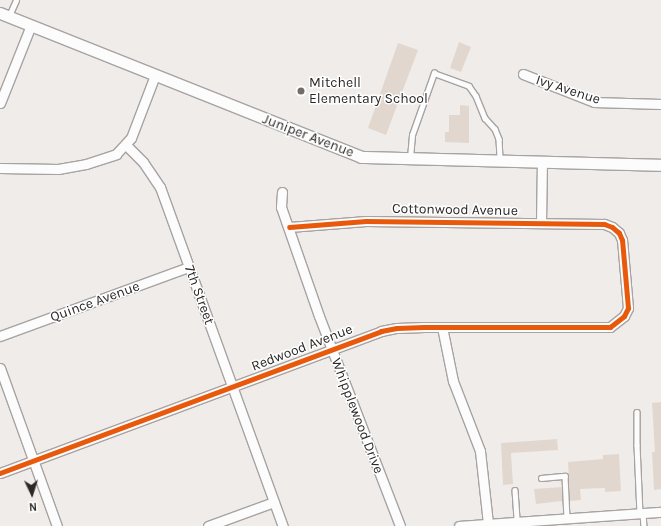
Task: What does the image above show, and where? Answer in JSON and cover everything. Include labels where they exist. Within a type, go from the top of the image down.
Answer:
[{"type":"street","name":"Juniper Avenue","points":[[4,14],[361,157],[661,164]]},
{"type":"street","points":[[0,103],[31,25]]},
{"type":"street","name":"Ivy Avenue","points":[[523,74],[594,102],[661,104]]},
{"type":"street","points":[[0,168],[65,167],[86,164],[116,154],[126,146],[131,138],[155,75]]},
{"type":"street","name":"7th Street","points":[[126,146],[143,162],[160,187],[283,526]]},
{"type":"street","points":[[541,223],[542,161]]},
{"type":"street","name":"Whipplewood Drive","points":[[282,192],[281,207],[288,227],[332,350],[400,526]]},
{"type":"street","name":"Cottonwood Avenue","points":[[288,227],[366,221],[604,224],[612,227],[619,233],[622,240],[628,308],[624,316]]},
{"type":"street","name":"Quince Avenue","points":[[0,336],[190,267]]},
{"type":"street","name":"Redwood Avenue","points":[[0,473],[381,332],[396,328],[610,327],[624,316]]},
{"type":"street","points":[[442,327],[453,381],[480,451],[488,524]]},
{"type":"street","points":[[0,368],[57,526]]},
{"type":"street","points":[[208,526],[274,502]]},
{"type":"street","points":[[459,526],[517,522],[532,523],[567,518],[661,512]]},
{"type":"lane","points":[[4,14],[16,0]]},
{"type":"lane","points":[[410,158],[412,135],[434,73],[469,86],[476,96],[485,118],[495,129],[499,139],[500,160]]},
{"type":"lane","points":[[637,412],[636,445],[644,526]]},
{"type":"lane","points":[[541,478],[565,476],[567,518]]},
{"type":"lane","points":[[515,490],[517,522]]},
{"type":"building","points":[[459,42],[471,47],[461,72],[450,68]]},
{"type":"building","points":[[398,43],[418,50],[386,135],[368,128]]},
{"type":"building","points":[[460,105],[469,106],[469,143],[445,142],[445,132],[449,132],[449,115],[460,115]]},
{"type":"building","points":[[661,402],[661,489],[654,490],[652,452],[655,452],[652,403]]},
{"type":"building","points":[[557,439],[558,450],[511,453],[513,484],[503,485],[501,443]]},
{"type":"building","points":[[619,454],[621,491],[605,492],[605,488],[580,489],[581,500],[570,501],[568,462],[603,459],[603,455]]},
{"type":"building","points":[[562,487],[562,501],[536,504],[534,489]]},
{"type":"cycle path","points":[[0,473],[381,331],[397,328],[424,327],[610,327],[624,316],[628,308],[622,240],[619,233],[612,227],[604,224],[366,221],[289,227]]},
{"type":"place","name":"Mitchell Elementary School","points":[[301,91]]}]
